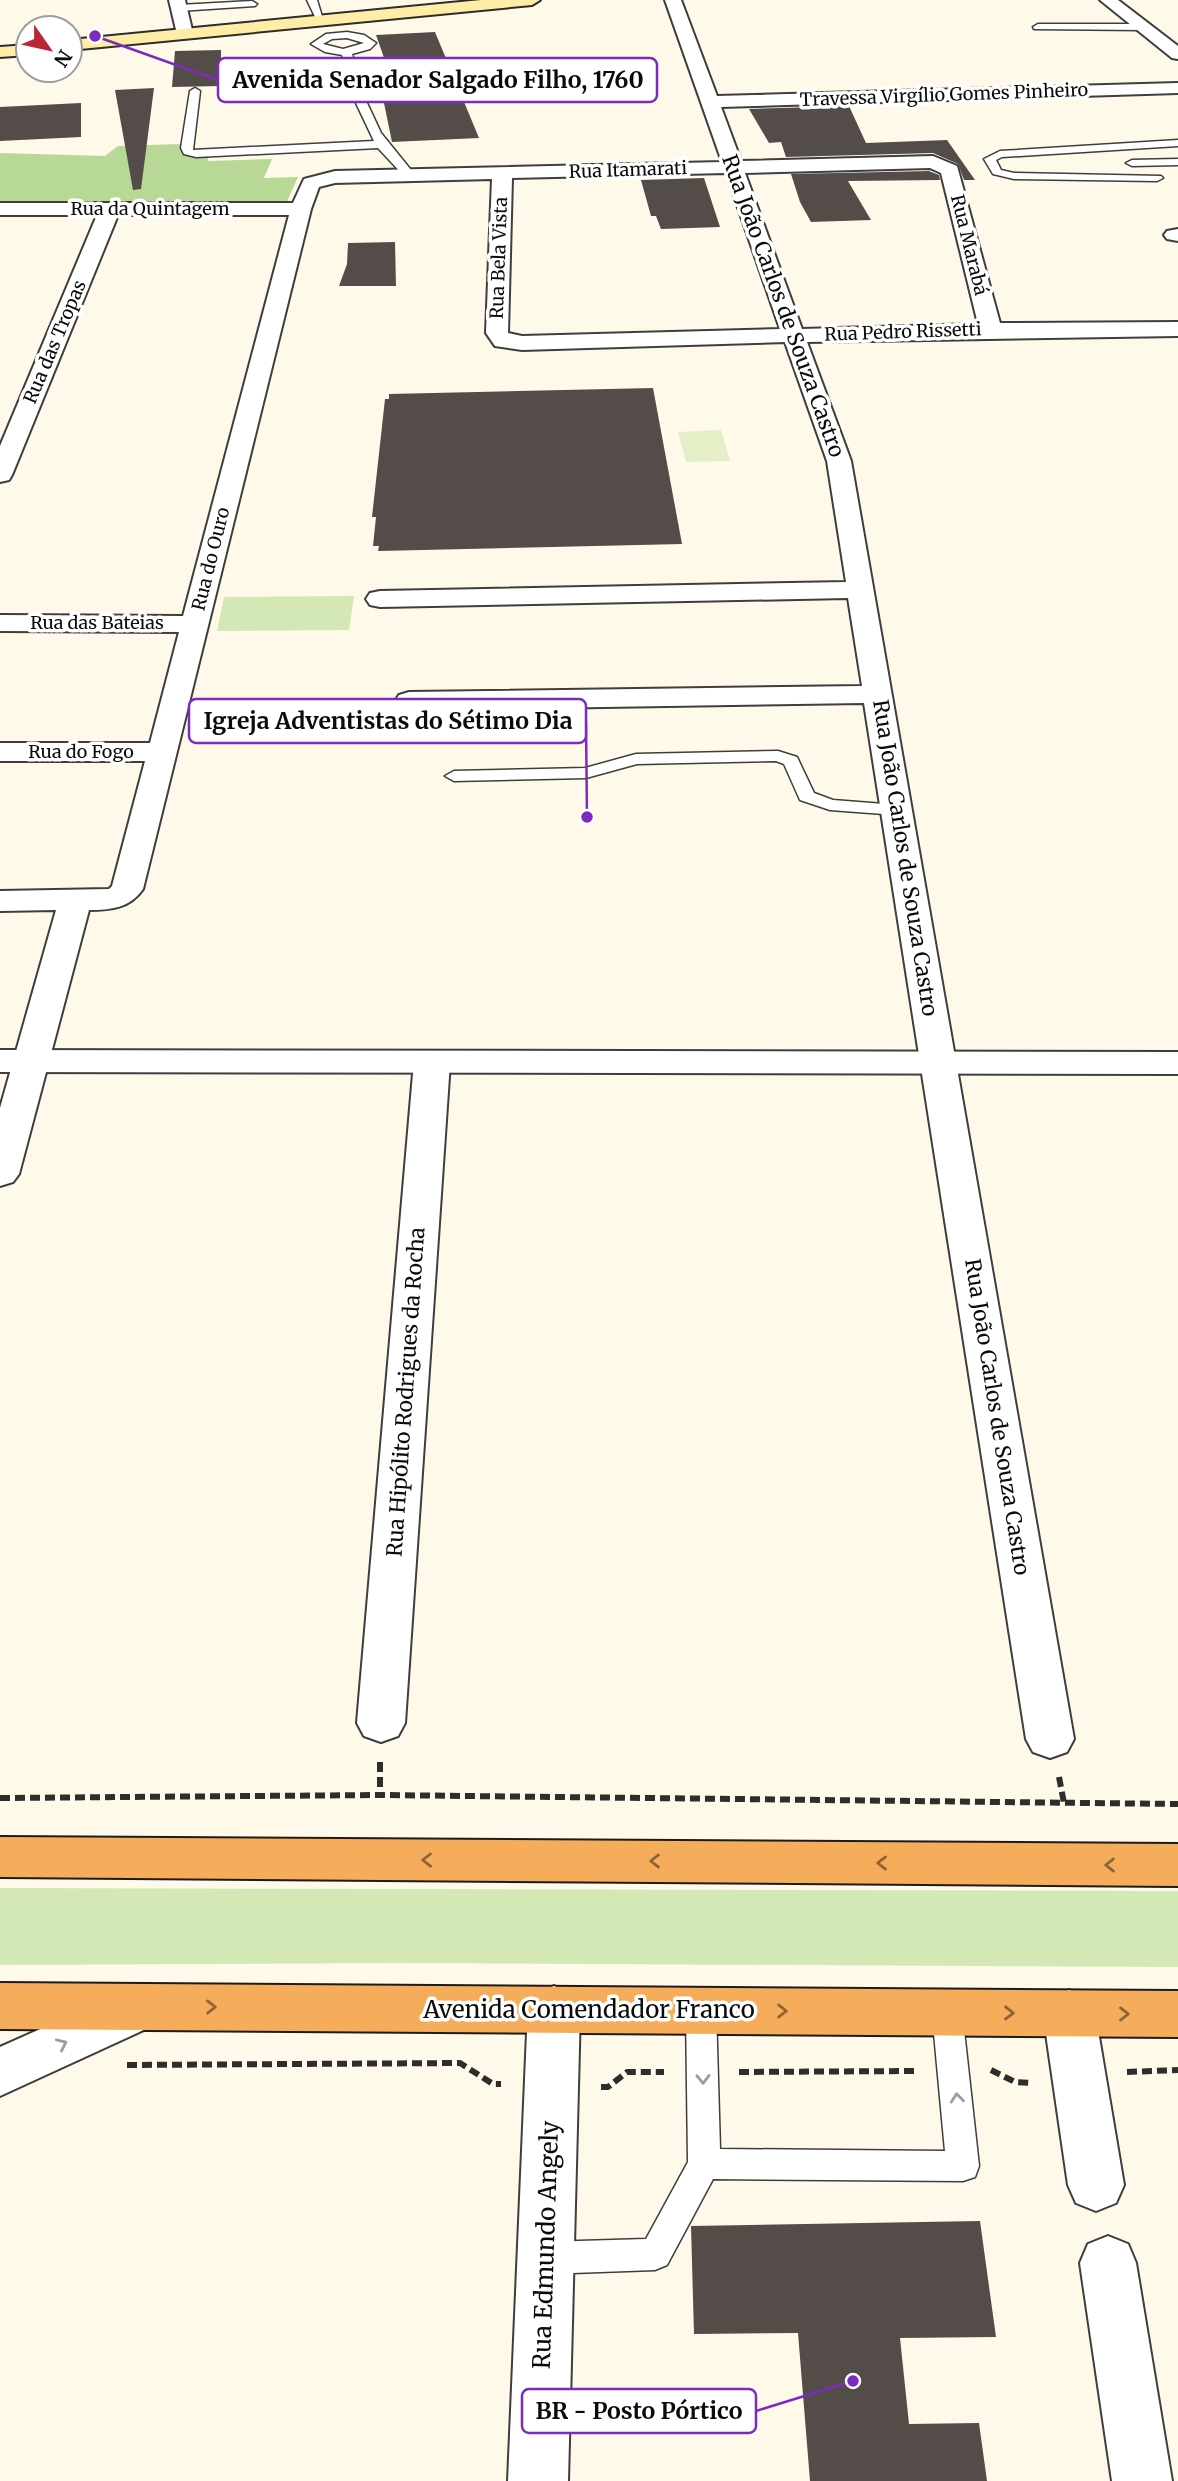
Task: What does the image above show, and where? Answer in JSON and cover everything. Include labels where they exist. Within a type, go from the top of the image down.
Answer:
[{"type":"highway","points":[[0,1857],[1178,1865]]},
{"type":"highway","name":"Avenida Comendador Franco","points":[[0,2006],[1178,2014]]},
{"type":"main road","points":[[84,45],[532,0]]},
{"type":"street","name":"Rua João Carlos de Souza Castro","points":[[673,0],[839,461],[1050,1739]]},
{"type":"street","points":[[1108,0],[1178,54]]},
{"type":"street","points":[[178,4],[185,34]]},
{"type":"street","name":"Travessa Virgílio Gomes Pinheiro","points":[[710,102],[1178,88]]},
{"type":"street","name":"Rua Itamarati","points":[[316,181],[335,177],[924,162],[941,164]]},
{"type":"street","name":"Rua Marabá","points":[[941,164],[950,170],[991,330]]},
{"type":"street","name":"Rua Bela Vista","points":[[502,173],[497,334],[503,341]]},
{"type":"street","name":"Rua do Ouro","points":[[0,901],[108,900],[120,896],[127,888],[301,209],[308,186],[316,181]]},
{"type":"street","name":"Rua da Quintagem","points":[[0,209],[301,209]]},
{"type":"street","name":"Rua das Tropas","points":[[0,475],[110,209]]},
{"type":"street","name":"Rua Pedro Rissetti","points":[[503,341],[522,343],[991,330],[1178,329]]},
{"type":"street","points":[[380,599],[861,590]]},
{"type":"street","name":"Rua das Bateias","points":[[0,623],[195,624]]},
{"type":"street","points":[[409,701],[878,694]]},
{"type":"street","name":"Rua do Fogo","points":[[0,752],[162,752]]},
{"type":"street","points":[[0,1174],[15,1061],[75,901]]},
{"type":"street","points":[[15,1061],[1178,1063]]},
{"type":"street","name":"Rua Hipólito Rodrigues da Rocha","points":[[381,1723],[432,1062]]},
{"type":"street","points":[[0,2072],[143,2007]]},
{"type":"street","name":"Rua Edmundo Angely","points":[[538,2481],[554,2009]]},
{"type":"street","points":[[1069,2013],[1096,2185]]},
{"type":"street","points":[[1108,2263],[1142,2481]]},
{"type":"lane","points":[[312,0],[321,21]]},
{"type":"lane","points":[[178,4],[252,4]]},
{"type":"lane","points":[[1038,27],[1143,27]]},
{"type":"lane","points":[[346,51],[369,127],[395,163],[409,176]]},
{"type":"lane","points":[[195,91],[188,152],[196,154],[382,144]]},
{"type":"lane","points":[[1157,177],[1014,176],[997,172],[990,159],[1000,154],[1178,143]]},
{"type":"lane","points":[[1125,163],[1178,162]]},
{"type":"lane","points":[[993,164],[1059,164]]},
{"type":"lane","points":[[454,776],[586,773],[636,759],[778,756],[791,761],[806,796],[820,803],[897,810]]},
{"type":"lane","points":[[545,2259],[655,2254],[704,2164],[701,2010]]},
{"type":"lane","points":[[704,2164],[963,2166],[947,2012]]},
{"type":"path","points":[[0,1798],[380,1795],[1178,1804]]},
{"type":"path","points":[[114,2070],[127,2065],[460,2063],[493,2084]]},
{"type":"path","points":[[608,2087],[628,2072],[995,2070],[1015,2082]]},
{"type":"path","points":[[1120,2078],[1128,2072],[1178,2070]]},
{"type":"green space","points":[[181,144],[187,154],[208,156],[208,161],[272,159],[264,178],[298,177],[286,204],[0,204],[0,153],[105,156],[118,146]]},
{"type":"green space","points":[[721,430],[730,461],[686,462],[678,432]]},
{"type":"green space","points":[[354,596],[349,630],[217,631],[224,597]]},
{"type":"green space","points":[[0,1888],[1178,1891],[1178,1967],[398,1963],[0,1965]]},
{"type":"building","points":[[435,32],[479,138],[392,142],[384,103],[400,103],[376,35]]},
{"type":"building","points":[[221,50],[221,86],[172,87],[175,51]]},
{"type":"building","points":[[154,88],[141,189],[133,190],[115,90]]},
{"type":"building","points":[[81,103],[81,137],[0,141],[0,107]]},
{"type":"building","points":[[849,106],[866,143],[947,140],[975,180],[964,180],[958,164],[933,153],[786,157],[781,142],[769,143],[749,109]]},
{"type":"building","points":[[929,171],[939,175],[940,180],[848,181],[871,220],[811,222],[800,202],[791,174]]},
{"type":"building","points":[[704,178],[720,227],[661,229],[656,216],[651,216],[641,180]]},
{"type":"building","points":[[395,242],[396,286],[339,286],[347,264],[348,243]]},
{"type":"building","points":[[653,388],[682,544],[378,551],[379,546],[373,546],[376,517],[372,517],[385,399],[389,399],[389,394]]},
{"type":"building","points":[[980,2221],[996,2337],[900,2338],[909,2424],[979,2423],[987,2481],[810,2481],[798,2333],[694,2334],[691,2226]]},
{"type":"place","name":"Avenida Senador Salgado Filho, 1760","points":[[95,36]]},
{"type":"place","name":"Igreja Adventistas do Sétimo Dia","points":[[587,817]]},
{"type":"place","name":"BR - Posto Pórtico","points":[[853,2381]]}]
